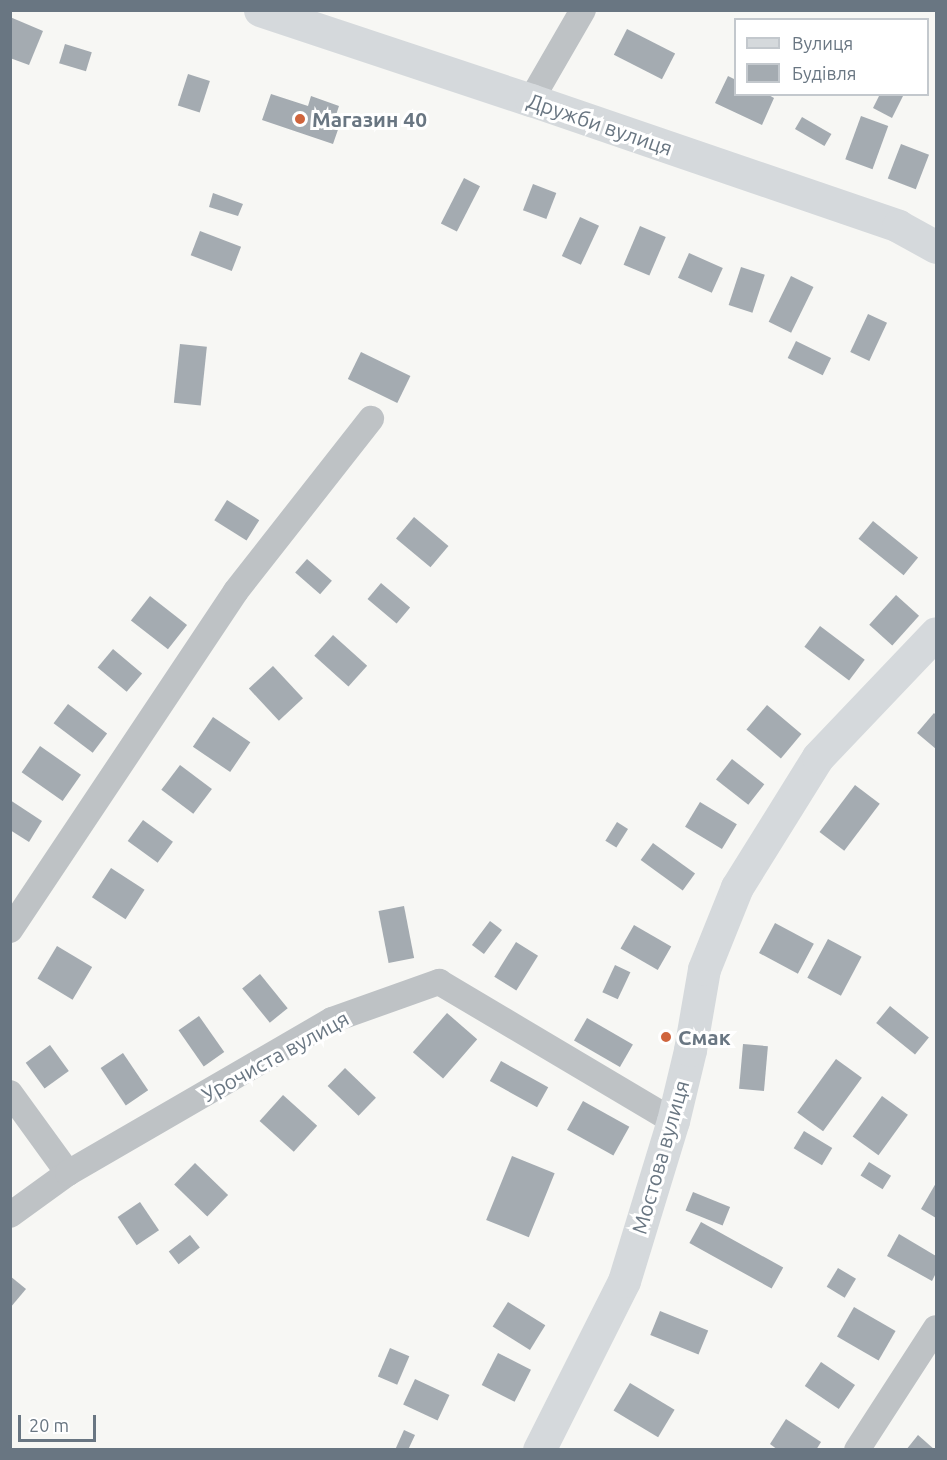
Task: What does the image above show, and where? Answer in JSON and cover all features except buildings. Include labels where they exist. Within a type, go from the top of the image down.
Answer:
[{"type":"street","name":"Дружби вулиця","points":[[260,10],[898,226],[936,247]]},
{"type":"street","points":[[531,100],[583,10]]},
{"type":"street","points":[[10,930],[236,591],[371,419]]},
{"type":"street","name":"Мостова вулиця","points":[[539,1449],[624,1281],[673,1121],[690,1050],[704,969],[737,887],[818,756],[936,633]]},
{"type":"street","name":"Урочиста вулиця","points":[[10,1215],[68,1173],[332,1020],[439,982],[673,1121]]},
{"type":"street","points":[[10,1093],[68,1173]]},
{"type":"street","points":[[857,1449],[936,1328]]},
{"type":"place","name":"Магазин 40","points":[[300,119]]},
{"type":"place","name":"Смак","points":[[666,1037]]}]
